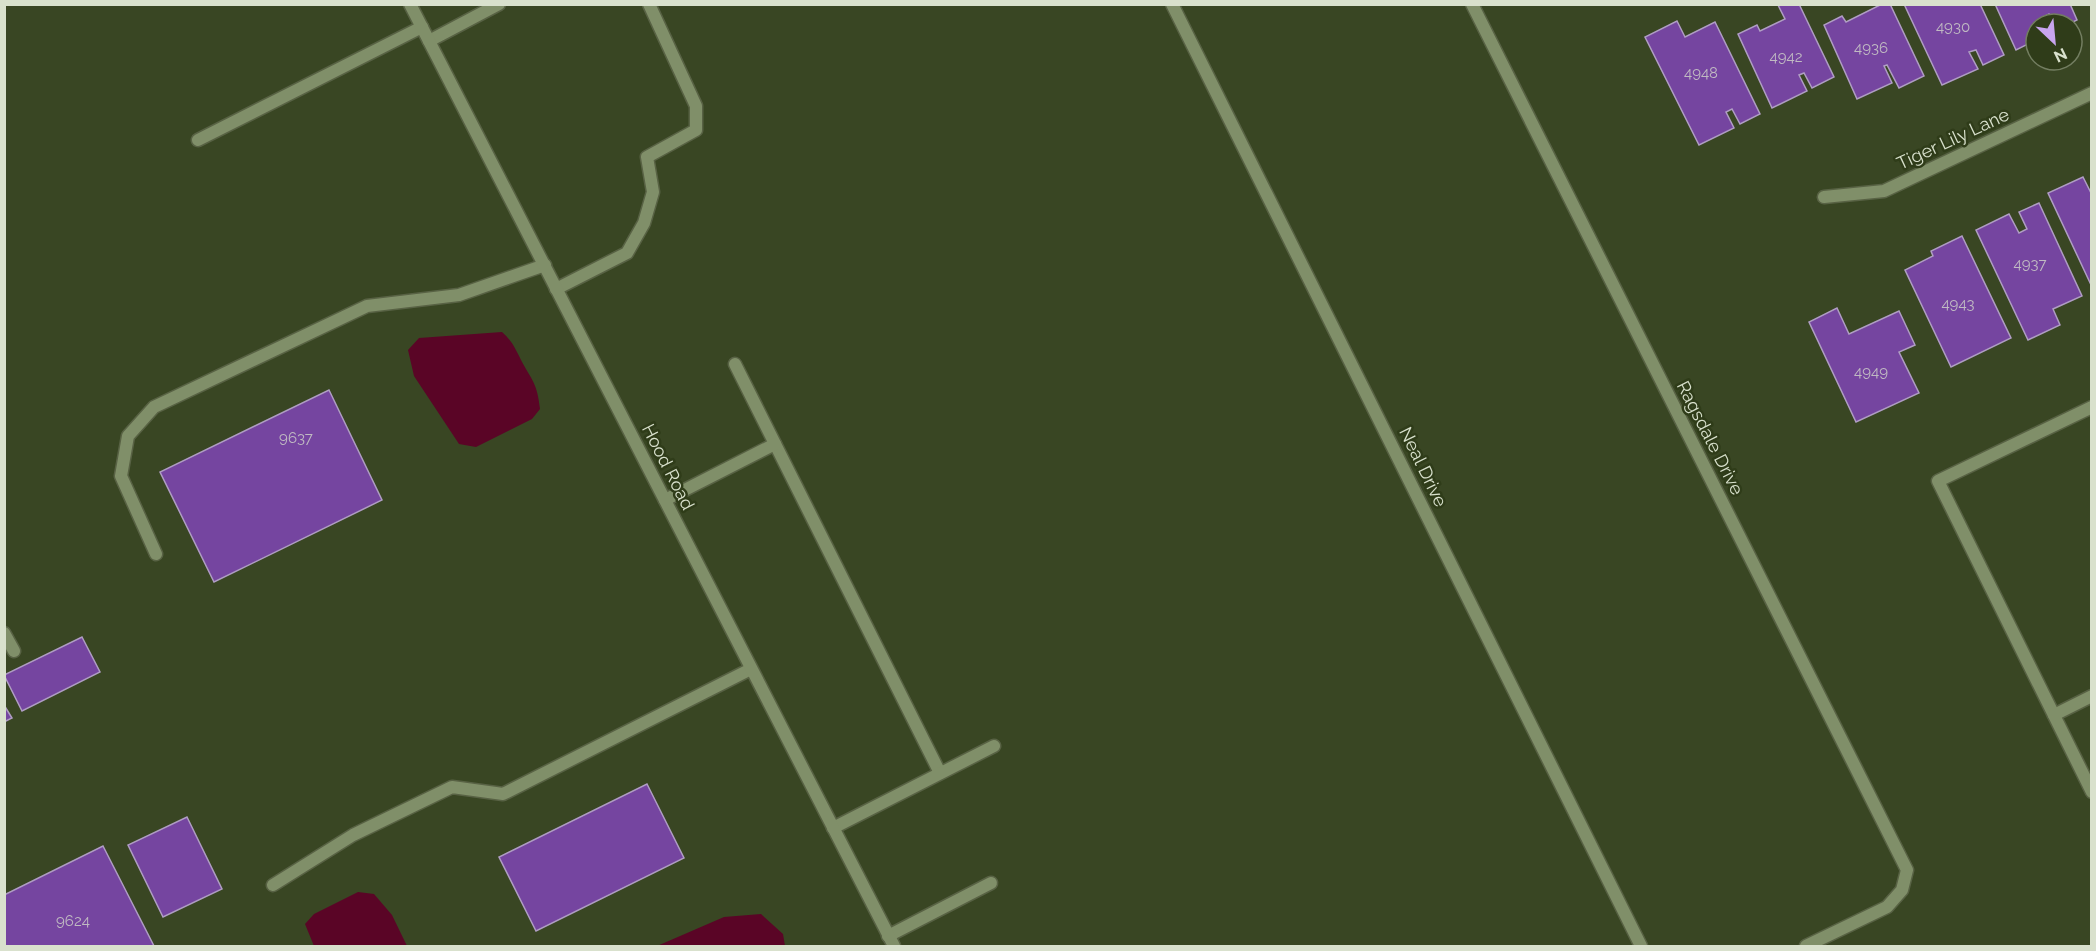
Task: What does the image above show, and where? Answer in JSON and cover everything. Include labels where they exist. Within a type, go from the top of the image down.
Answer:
[{"type":"street","name":"Hood Road","points":[[410,4],[891,941]]},
{"type":"street","points":[[429,41],[499,4]]},
{"type":"street","points":[[556,289],[627,253],[644,223],[652,192],[647,157],[696,130],[696,106],[649,4]]},
{"type":"street","name":"Neal Drive","points":[[1172,4],[1641,946]]},
{"type":"street","name":"Ragsdale Drive","points":[[1472,4],[1907,870],[1902,890],[1887,907],[1806,946]]},
{"type":"street","points":[[198,140],[422,27]]},
{"type":"street","name":"Tiger Lily Lane","points":[[1824,197],[1884,191],[2091,93]]},
{"type":"street","points":[[156,554],[121,476],[128,436],[154,407],[367,306],[459,295],[544,265]]},
{"type":"street","points":[[735,364],[940,773]]},
{"type":"street","points":[[2091,407],[1938,481],[2091,792]]},
{"type":"street","points":[[665,500],[775,444]]},
{"type":"street","points":[[4,633],[14,651]]},
{"type":"street","points":[[273,885],[353,836],[452,787],[503,794],[751,669]]},
{"type":"street","points":[[2054,715],[2091,696]]},
{"type":"street","points":[[833,828],[994,746]]},
{"type":"street","points":[[891,941],[991,883]]},
{"type":"shaded area","points":[[502,332],[513,345],[534,382],[540,409],[532,419],[476,447],[459,444],[414,376],[408,350],[419,338]]},
{"type":"shaded area","points":[[358,892],[374,894],[392,915],[407,946],[314,946],[305,924],[314,914]]},
{"type":"shaded area","points":[[761,914],[783,934],[785,946],[657,946],[724,917]]},
{"type":"building","points":[[1799,4],[1834,77],[1812,88],[1804,73],[1799,75],[1807,91],[1772,108],[1738,34],[1757,25],[1760,31],[1785,19],[1778,5]]},
{"type":"building","points":[[1882,4],[1890,4],[1924,76],[1899,88],[1887,65],[1884,66],[1892,83],[1857,99],[1824,25],[1842,16],[1846,22]]},
{"type":"building","points":[[1904,4],[1980,4],[2004,55],[1983,65],[1976,50],[1969,52],[1978,69],[1942,85]]},
{"type":"building","points":[[1995,4],[2070,4],[2074,12],[2024,12],[2024,46],[2016,50]]},
{"type":"building","points":[[1677,21],[1685,37],[1715,22],[1760,114],[1740,124],[1732,109],[1726,112],[1734,128],[1699,145],[1645,37]]},
{"type":"building","points":[[2083,177],[2092,195],[2092,287],[2048,193]]},
{"type":"building","points":[[2039,203],[2082,296],[2053,309],[2060,325],[2028,340],[1976,230],[2009,214],[2019,233],[2027,229],[2019,212]]},
{"type":"building","points":[[1962,236],[2011,338],[1951,367],[1905,270],[1933,256],[1931,251]]},
{"type":"building","points":[[1837,308],[1849,334],[1899,311],[1915,345],[1899,352],[1919,393],[1856,422],[1809,322]]},
{"type":"building","points":[[329,390],[382,500],[214,582],[160,472]]},
{"type":"building","points":[[82,637],[100,672],[22,711],[4,675]]},
{"type":"building","points":[[4,705],[12,718],[4,722]]},
{"type":"building","points":[[647,784],[684,858],[536,931],[499,857]]},
{"type":"building","points":[[187,817],[222,889],[163,917],[128,845]]},
{"type":"building","points":[[103,846],[154,946],[4,946],[4,895]]}]
